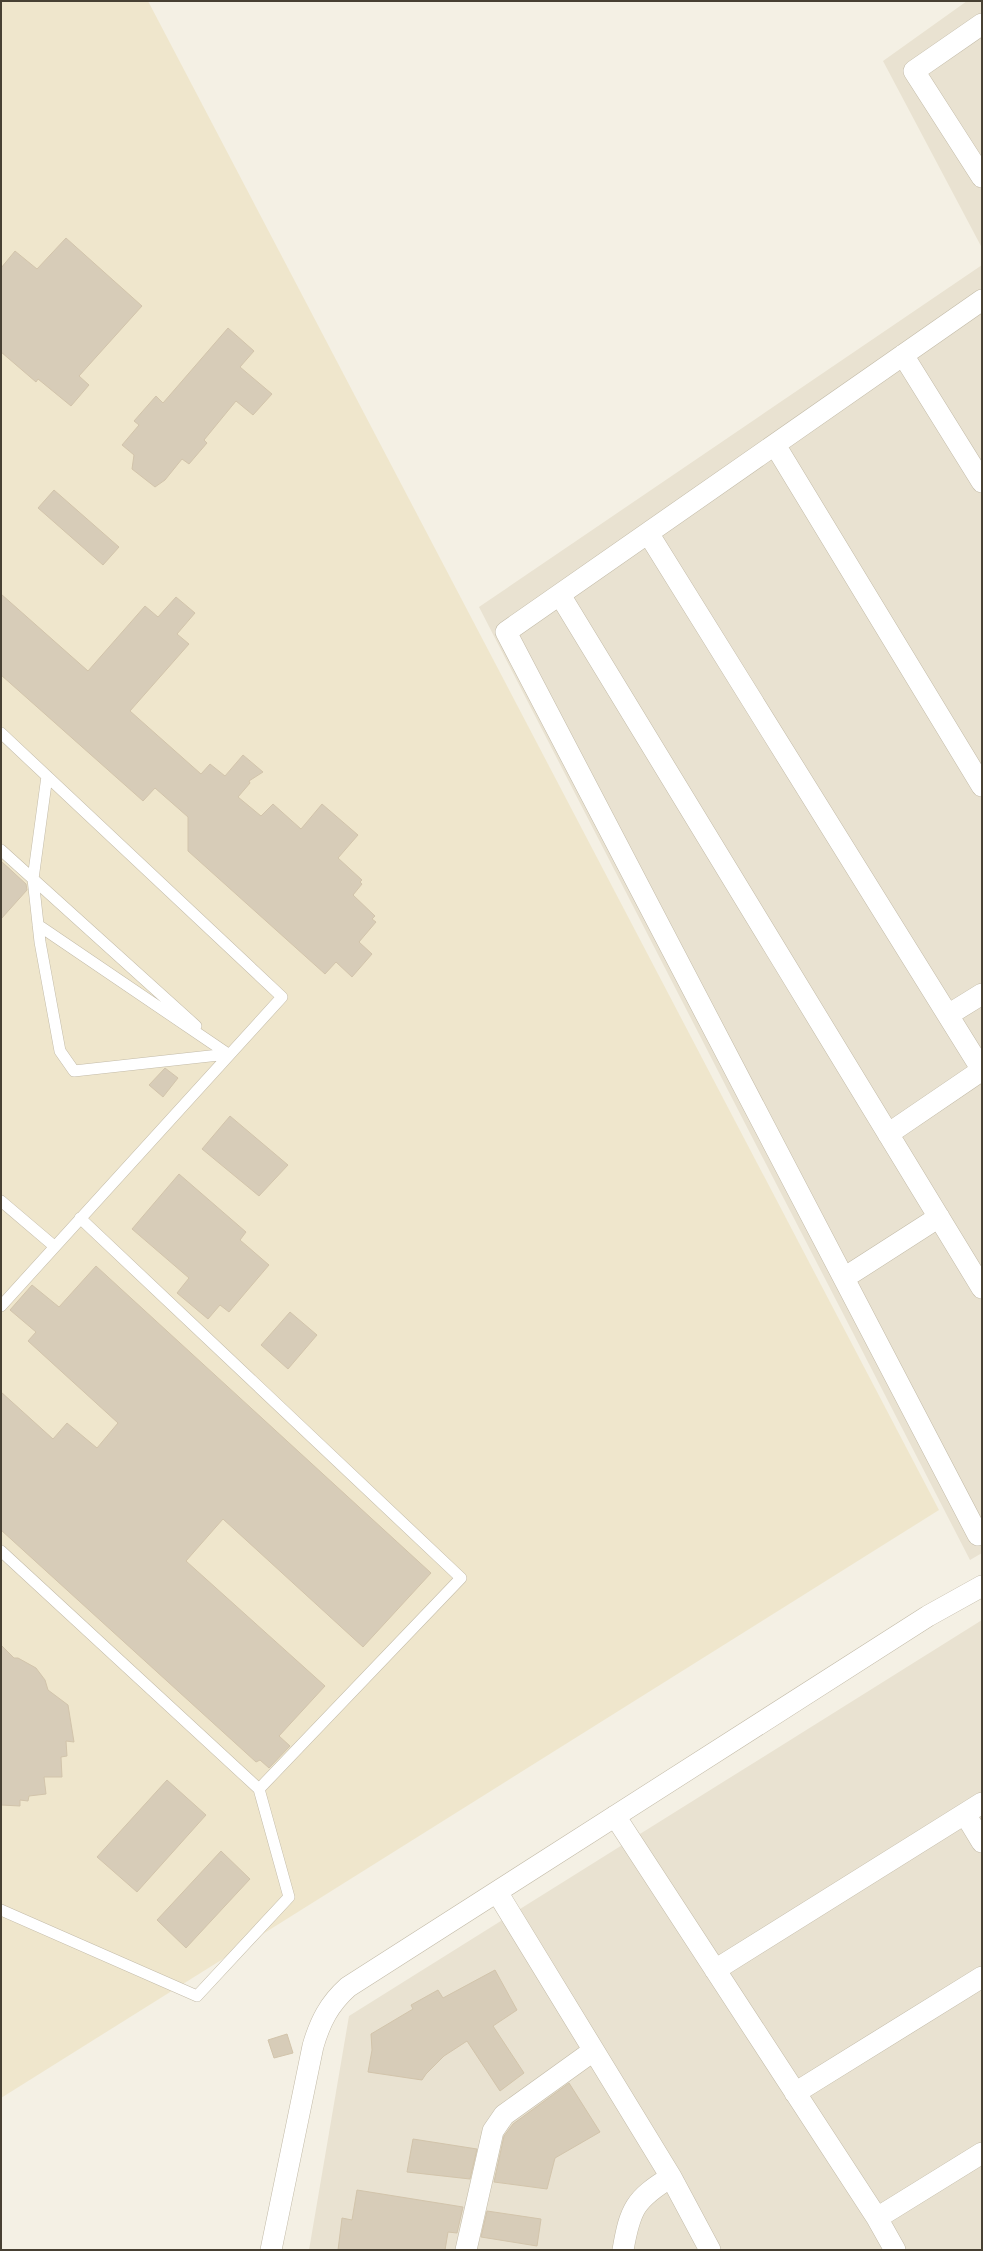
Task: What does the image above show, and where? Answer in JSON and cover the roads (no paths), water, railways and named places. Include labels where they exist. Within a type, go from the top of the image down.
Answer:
[{"type":"street","points":[[980,169],[914,71],[982,24]]},
{"type":"street","points":[[978,1535],[506,632],[982,300]]},
{"type":"street","points":[[903,355],[982,482]]},
{"type":"street","points":[[775,444],[982,786]]},
{"type":"street","points":[[648,533],[982,1070],[888,1134]]},
{"type":"street","points":[[560,595],[982,1288]]},
{"type":"street","points":[[948,1016],[982,994]]},
{"type":"street","points":[[844,1278],[939,1217]]},
{"type":"street","points":[[271,2250],[313,2046],[323,2016],[335,1999],[348,1987],[928,1616],[982,1586]]},
{"type":"street","points":[[715,1970],[982,1803]]},
{"type":"street","points":[[965,1814],[982,1842]]},
{"type":"street","points":[[615,1816],[876,2218],[895,2250]]},
{"type":"street","points":[[497,1892],[671,2177],[710,2250]]},
{"type":"street","points":[[795,2093],[982,1977]]},
{"type":"street","points":[[466,2250],[493,2132],[498,2122],[504,2115],[593,2051]]},
{"type":"street","points":[[876,2218],[982,2153]]},
{"type":"street","points":[[623,2250],[627,2228],[638,2200],[648,2191],[671,2177]]},
{"type":"lane","points":[[1,733],[282,997],[228,1054],[1,1306]]},
{"type":"lane","points":[[47,776],[33,879],[38,925],[60,1051],[74,1071],[228,1054]]},
{"type":"lane","points":[[1,850],[228,1054]]},
{"type":"lane","points":[[38,925],[228,1054]]},
{"type":"lane","points":[[1,1202],[54,1246]]},
{"type":"lane","points":[[80,1218],[461,1578],[259,1789]]},
{"type":"lane","points":[[1,1551],[259,1789],[289,1897],[197,1996],[1,1910]]}]
